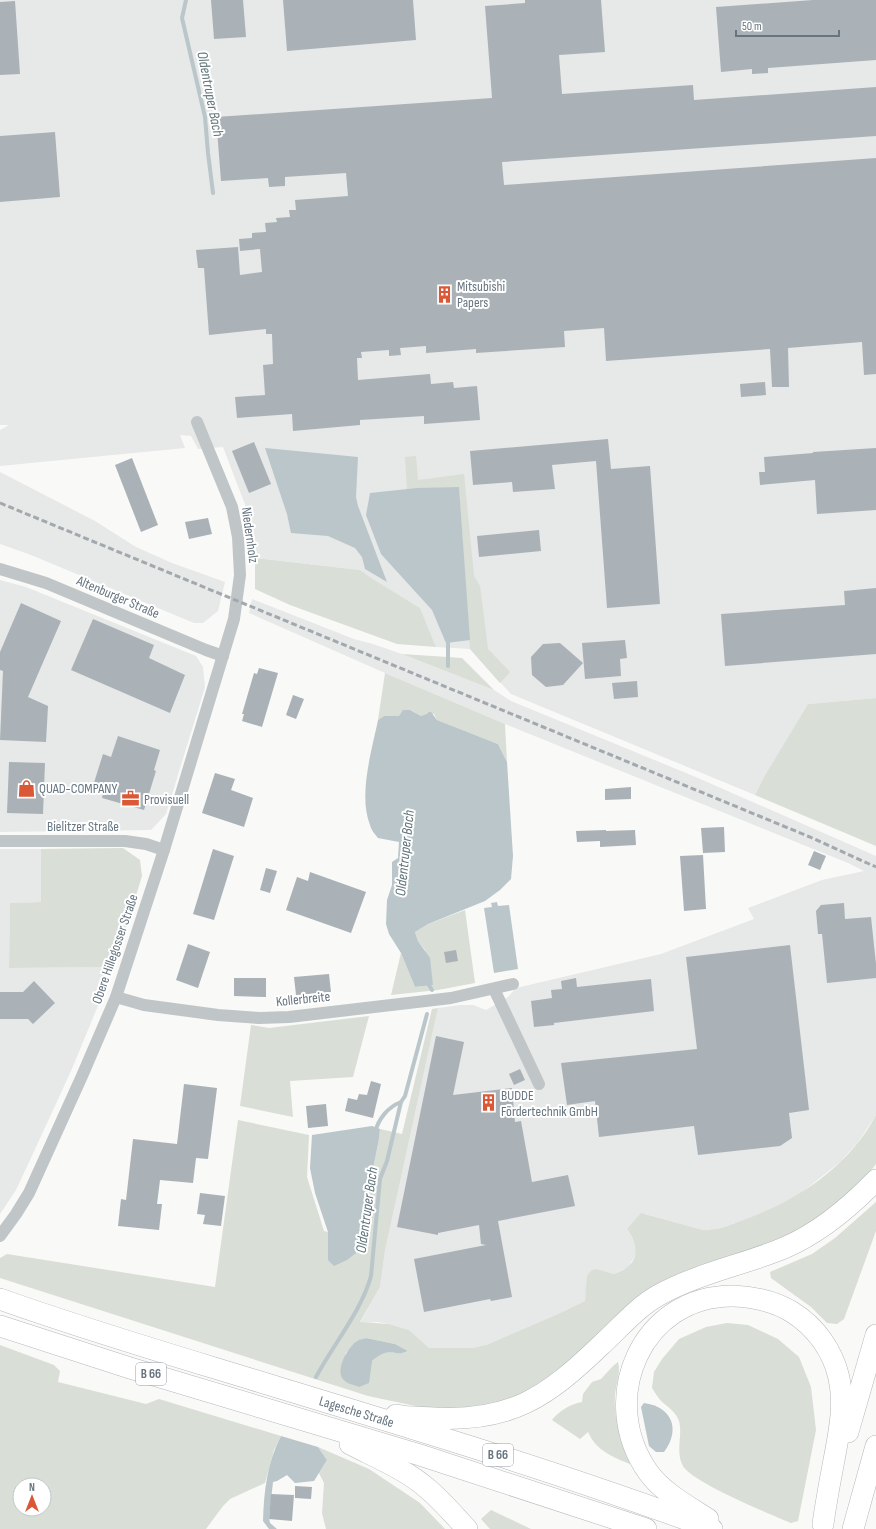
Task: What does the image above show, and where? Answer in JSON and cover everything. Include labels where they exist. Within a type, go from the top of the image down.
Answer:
[{"type":"highway","points":[[282,1388],[399,1415],[478,1418],[498,1414],[520,1406],[558,1384],[580,1366],[634,1313],[658,1296],[695,1278],[785,1248],[834,1218],[860,1197],[876,1180]]},
{"type":"highway","points":[[725,1529],[688,1506],[663,1488],[649,1472],[639,1456],[630,1435],[626,1413],[626,1394],[630,1376],[639,1353],[654,1330],[668,1317],[682,1308],[702,1300],[721,1296],[760,1298],[781,1306],[799,1317],[814,1330],[824,1343],[832,1358],[839,1378],[842,1398],[842,1420],[822,1526]]},
{"type":"highway","name":"Lagesche Straße","points":[[0,1300],[136,1344],[530,1466],[712,1529]]},
{"type":"highway","name":"Lagesche Straße","points":[[0,1326],[130,1368],[420,1455],[646,1529]]},
{"type":"highway","points":[[822,1526],[876,1335]]},
{"type":"highway","points":[[303,1420],[403,1471],[428,1488],[467,1529]]},
{"type":"highway","points":[[854,1529],[876,1446]]},
{"type":"street","name":"Niedernholz","points":[[197,422],[232,507],[238,537],[240,556],[240,588],[234,619],[223,656]]},
{"type":"street","name":"Altenburger Straße","points":[[0,569],[46,583],[223,656]]},
{"type":"street","name":"Obere Hillegosser Straße","points":[[0,1236],[29,1193],[116,997],[164,850],[223,656]]},
{"type":"street","name":"Bielitzer Straße","points":[[0,841],[126,841],[146,844],[164,850]]},
{"type":"street","name":"Kollerbreite","points":[[116,997],[144,1005],[218,1015],[259,1018],[289,1017],[451,998],[513,984]]},
{"type":"street","points":[[494,989],[539,1084]]},
{"type":"shaded area","points":[[0,0],[876,0],[876,698],[808,704],[765,775],[755,795],[511,694],[470,649],[436,647],[420,608],[360,570],[255,558],[249,515],[223,447],[198,449],[191,436],[180,435],[185,448],[0,466],[0,430],[9,425],[0,425]]},
{"type":"shaded area","points":[[416,456],[418,480],[464,474],[474,576],[480,586],[488,649],[510,672],[500,683],[470,649],[459,487],[407,489],[405,457]]},
{"type":"shaded area","points":[[0,472],[95,521],[136,547],[172,563],[225,582],[218,611],[203,623],[194,623],[31,555],[0,544]]},
{"type":"shaded area","points":[[255,558],[360,570],[420,608],[436,647],[397,644],[290,605],[255,589]]},
{"type":"shaded area","points":[[0,580],[26,587],[196,656],[203,667],[205,687],[166,814],[151,830],[0,832]]},
{"type":"shaded area","points":[[252,599],[354,639],[402,654],[494,690],[511,701],[691,775],[876,856],[876,1115],[858,1142],[840,1162],[801,1193],[781,1205],[757,1216],[711,1231],[645,1214],[627,1229],[636,1245],[637,1253],[628,1267],[614,1274],[597,1269],[586,1292],[585,1301],[486,1345],[458,1349],[429,1348],[409,1330],[378,1322],[360,1323],[380,1287],[385,1251],[438,1008],[473,1005],[486,1010],[508,997],[516,988],[661,954],[754,919],[748,908],[822,880],[864,871],[848,863],[505,724],[249,613]]},
{"type":"shaded area","points":[[402,654],[462,658],[494,690]]},
{"type":"shaded area","points":[[385,673],[505,724],[507,762],[498,744],[437,720],[434,714],[421,716],[410,710],[399,716],[384,716],[378,720]]},
{"type":"shaded area","points":[[876,698],[876,846],[755,795],[765,775],[808,704]]},
{"type":"shaded area","points":[[123,848],[140,860],[142,876],[114,967],[9,968],[10,903],[41,902],[41,849]]},
{"type":"shaded area","points":[[0,849],[41,849],[41,902],[10,903],[9,968],[114,967],[71,1071],[30,1160],[16,1190],[0,1214]]},
{"type":"shaded area","points":[[465,910],[475,983],[438,990],[391,995],[401,953],[415,987],[433,985],[425,950],[418,941],[415,932],[428,924]]},
{"type":"shaded area","points":[[438,1008],[385,1251],[380,1287],[360,1322],[389,1324],[409,1330],[429,1348],[472,1348],[486,1345],[585,1301],[587,1276],[592,1270],[597,1269],[614,1274],[629,1266],[633,1261],[636,1250],[627,1229],[641,1213],[707,1230],[730,1225],[779,1205],[799,1194],[835,1167],[864,1134],[876,1115],[876,1164],[865,1179],[844,1199],[789,1237],[736,1255],[526,1394],[478,1409],[425,1408],[368,1396],[0,1278],[0,1258],[7,1254],[215,1287],[238,1120],[309,1135],[307,1177],[324,1231],[328,1232],[328,1260],[359,1238],[380,1129],[402,1134],[432,1009]],"holes":[[[366,1338],[395,1344],[408,1351],[401,1353],[383,1353],[372,1361],[345,1354],[357,1341]]]},
{"type":"shaded area","points":[[369,1016],[353,1077],[290,1081],[293,1117],[240,1106],[251,1025],[269,1028]]},
{"type":"shaded area","points":[[876,1202],[876,1231],[844,1319],[837,1324],[827,1323],[811,1307],[771,1278],[770,1272],[812,1254],[835,1238]]},
{"type":"shaded area","points":[[727,1323],[748,1325],[778,1339],[799,1357],[811,1387],[816,1430],[798,1521],[791,1523],[750,1505],[701,1481],[690,1473],[683,1466],[681,1460],[679,1449],[680,1427],[678,1418],[672,1410],[661,1401],[652,1388],[654,1372],[662,1359],[679,1339],[706,1327]]},
{"type":"shaded area","points":[[0,1345],[54,1365],[60,1371],[58,1382],[146,1404],[159,1399],[281,1436],[274,1450],[265,1483],[230,1499],[206,1529],[0,1529]]},
{"type":"shaded area","points":[[618,1362],[619,1374],[615,1395],[617,1423],[635,1466],[607,1454],[596,1445],[588,1432],[580,1439],[552,1420],[565,1408],[582,1402],[583,1394],[592,1382],[601,1379]]},
{"type":"shaded area","points":[[318,1447],[369,1469],[420,1503],[445,1529],[326,1529],[322,1513],[324,1483],[319,1473],[327,1460]]},
{"type":"shaded area","points":[[491,1510],[531,1529],[490,1529],[481,1519]]},
{"type":"water","points":[[265,448],[358,457],[356,497],[358,506],[387,582],[365,569],[362,557],[355,548],[328,536],[291,533],[287,514]]},
{"type":"water","points":[[459,487],[470,640],[446,643],[432,610],[381,554],[366,515],[370,493],[417,488]]},
{"type":"water","points":[[403,710],[410,710],[421,716],[431,712],[437,720],[498,744],[507,762],[513,856],[511,879],[500,890],[485,901],[428,924],[415,932],[418,941],[430,958],[433,985],[415,987],[401,953],[389,934],[386,924],[387,900],[392,885],[392,862],[398,858],[399,842],[378,838],[373,832],[367,813],[365,800],[367,772],[378,720],[384,716],[399,716]]},
{"type":"water","points":[[497,902],[498,906],[509,905],[518,969],[494,973],[484,908],[492,907],[491,903]]},
{"type":"water","points":[[372,1126],[380,1129],[379,1139],[356,1253],[347,1260],[334,1266],[328,1260],[328,1232],[315,1193],[310,1168],[312,1135]]},
{"type":"water","points":[[366,1338],[395,1344],[408,1351],[403,1353],[388,1353],[378,1356],[372,1361],[369,1383],[359,1387],[345,1381],[342,1377],[341,1366],[346,1354],[353,1344],[358,1340]]},
{"type":"water","points":[[644,1403],[654,1405],[661,1409],[671,1420],[673,1427],[672,1435],[664,1452],[656,1452],[649,1446],[641,1407]]},
{"type":"water","points":[[281,1436],[318,1447],[327,1460],[314,1481],[295,1483],[287,1475],[273,1482],[269,1518],[270,1523],[277,1529],[269,1529],[263,1521],[265,1488],[272,1456]]},
{"type":"building","points":[[211,0],[243,0],[246,37],[214,39]]},
{"type":"building","points":[[283,0],[413,0],[416,40],[287,51]]},
{"type":"building","points":[[525,0],[601,0],[605,52],[559,55],[562,94],[693,85],[694,100],[876,87],[876,136],[502,162],[504,185],[876,158],[876,374],[864,375],[862,342],[788,348],[789,387],[772,387],[770,349],[606,361],[604,328],[564,331],[565,347],[476,353],[476,349],[426,353],[426,346],[400,348],[401,355],[389,356],[389,350],[361,352],[362,358],[357,358],[358,380],[430,374],[431,384],[453,382],[454,388],[477,386],[480,420],[424,424],[424,416],[360,420],[360,425],[293,431],[292,414],[237,418],[235,397],[265,395],[263,365],[273,364],[272,334],[266,334],[266,329],[209,335],[204,268],[198,268],[196,250],[238,247],[240,275],[262,272],[260,249],[240,251],[239,239],[252,238],[252,233],[266,232],[265,223],[277,222],[276,218],[290,217],[289,210],[296,210],[295,200],[348,196],[346,173],[285,177],[285,186],[269,187],[268,178],[221,181],[216,117],[492,98],[485,6],[525,3]]},
{"type":"building","points":[[813,0],[876,0],[876,60],[768,68],[768,73],[752,74],[752,69],[721,72],[716,7]]},
{"type":"building","points":[[15,1],[20,74],[0,75],[0,2]]},
{"type":"building","points":[[55,132],[60,197],[0,202],[0,136]]},
{"type":"building","points":[[765,382],[766,395],[741,397],[740,384]]},
{"type":"building","points":[[608,439],[611,469],[650,466],[660,604],[607,608],[596,461],[552,465],[555,489],[513,492],[512,482],[473,485],[470,451]]},
{"type":"building","points":[[254,442],[271,484],[249,493],[232,451]]},
{"type":"building","points":[[876,448],[876,510],[817,514],[815,480],[760,485],[759,472],[765,472],[764,457]]},
{"type":"building","points":[[132,458],[158,525],[141,532],[115,465]]},
{"type":"building","points":[[208,518],[212,534],[189,539],[185,522]]},
{"type":"building","points":[[539,530],[541,551],[479,557],[477,536]]},
{"type":"building","points":[[876,588],[876,654],[725,666],[721,614],[845,605],[844,591]]},
{"type":"building","points":[[21,603],[61,621],[28,697],[48,706],[46,742],[0,740],[3,671],[0,670],[0,652]]},
{"type":"building","points":[[93,619],[154,645],[149,658],[185,675],[170,713],[71,670]]},
{"type":"building","points":[[625,640],[627,658],[620,659],[621,676],[585,679],[582,643]]},
{"type":"building","points":[[560,643],[583,663],[563,685],[546,687],[532,675],[531,657],[543,644]]},
{"type":"building","points":[[259,668],[278,673],[262,727],[242,721],[244,714],[242,714],[254,673],[257,674]]},
{"type":"building","points":[[637,681],[638,697],[614,699],[612,683]]},
{"type":"building","points":[[293,695],[304,699],[296,719],[286,715]]},
{"type":"building","points":[[118,736],[160,750],[154,770],[156,771],[144,810],[102,798],[103,793],[92,789],[103,754],[111,757]]},
{"type":"building","name":"QUAD-COMPANY","points":[[9,762],[45,763],[43,814],[7,813]]},
{"type":"building","points":[[215,773],[235,779],[231,790],[253,798],[244,827],[202,813]]},
{"type":"building","points":[[631,787],[631,799],[605,800],[605,789]]},
{"type":"building","points":[[724,827],[725,852],[703,853],[701,828]]},
{"type":"building","points":[[635,830],[636,845],[600,847],[600,841],[577,842],[576,831]]},
{"type":"building","points":[[213,849],[234,856],[214,920],[193,914]]},
{"type":"building","points":[[814,851],[826,856],[820,870],[808,865]]},
{"type":"building","points":[[703,855],[706,909],[684,911],[680,856]]},
{"type":"building","points":[[266,868],[277,871],[270,893],[260,890]]},
{"type":"building","points":[[310,872],[366,892],[351,933],[286,910],[297,877],[308,881]]},
{"type":"building","points":[[844,903],[845,919],[871,917],[876,978],[827,983],[822,934],[818,934],[816,911],[821,905]]},
{"type":"building","points":[[188,944],[210,952],[198,988],[176,980]]},
{"type":"building","points":[[790,945],[809,1110],[789,1113],[792,1138],[780,1146],[698,1155],[694,1126],[599,1137],[595,1101],[567,1105],[561,1063],[697,1049],[686,957]]},
{"type":"building","points":[[456,950],[458,961],[446,963],[444,952]]},
{"type":"building","points":[[329,974],[331,992],[296,995],[294,977]]},
{"type":"building","points":[[234,978],[266,978],[266,997],[234,996]]},
{"type":"building","points":[[576,978],[577,987],[651,979],[654,1011],[554,1023],[554,1025],[534,1027],[531,1001],[552,998],[551,990],[562,989],[561,981]]},
{"type":"building","points":[[34,981],[55,1003],[33,1024],[28,1019],[0,1019],[0,992],[23,992]]},
{"type":"building","points":[[436,1036],[464,1042],[453,1095],[512,1088],[515,1122],[521,1121],[532,1182],[568,1175],[575,1206],[498,1221],[512,1297],[491,1301],[490,1299],[424,1312],[414,1259],[486,1245],[481,1244],[479,1225],[438,1233],[438,1235],[397,1227]]},
{"type":"building","points":[[520,1069],[525,1080],[514,1085],[509,1074]]},
{"type":"building","points":[[371,1081],[381,1084],[373,1118],[345,1111],[348,1098],[357,1100],[359,1094],[367,1095]]},
{"type":"building","points":[[184,1084],[217,1088],[208,1159],[196,1158],[193,1183],[160,1180],[157,1204],[162,1204],[159,1230],[118,1226],[121,1199],[126,1200],[133,1139],[177,1144]]},
{"type":"building","points":[[326,1104],[328,1126],[308,1128],[306,1106]]},
{"type":"building","points":[[200,1193],[225,1196],[221,1226],[203,1224],[205,1215],[197,1214]]},
{"type":"building","points":[[295,1486],[312,1487],[311,1499],[295,1498]]},
{"type":"building","points":[[271,1494],[294,1495],[292,1521],[269,1519]]},
{"type":"waterway","name":"Oldentruper Bach","points":[[186,0],[182,18],[205,117],[213,193]]},
{"type":"waterway","name":"Oldentruper Bach","points":[[448,638],[448,666]]},
{"type":"waterway","name":"Oldentruper Bach","points":[[427,982],[432,990]]},
{"type":"waterway","name":"Oldentruper Bach","points":[[316,1377],[361,1302],[371,1276],[380,1179],[387,1161],[401,1102],[405,1096],[427,1014]]},
{"type":"waterway","points":[[375,1133],[378,1123],[384,1114],[396,1104],[401,1102]]},
{"type":"railway","points":[[0,503],[810,837],[876,867]]},
{"type":"place","name":"Mitsubishi Papers","points":[[444,294]]},
{"type":"place","name":"QUAD-COMPANY","points":[[26,788]]},
{"type":"place","name":"Provisuell","points":[[131,799]]},
{"type":"place","name":"BUDDE Fördertechnik GmbH","points":[[488,1103]]}]
